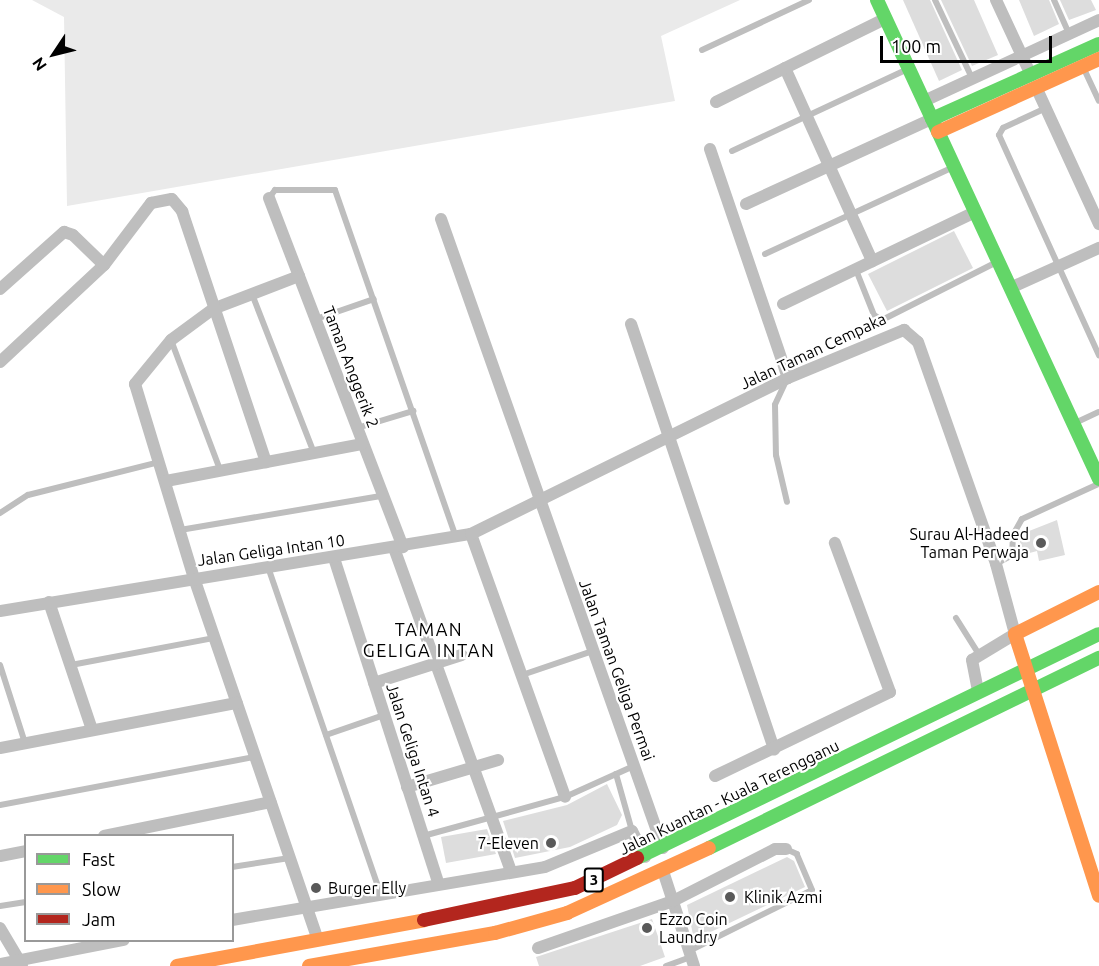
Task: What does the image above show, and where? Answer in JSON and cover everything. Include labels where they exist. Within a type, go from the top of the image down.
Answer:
[{"type":"main road","points":[[877,0],[1099,481]]},
{"type":"main road","points":[[935,126],[1034,81],[1099,44]]},
{"type":"main road","points":[[1034,81],[1099,59]]},
{"type":"main road","points":[[1099,592],[1015,634],[1030,691],[1099,896]]},
{"type":"main road","name":"Jalan Kuantan - Kuala Terengganu","points":[[177,966],[551,896],[645,858],[1099,634]]},
{"type":"main road","name":"3","points":[[317,965],[544,921],[663,871],[1099,658]]},
{"type":"street","points":[[996,0],[1099,224]]},
{"type":"street","points":[[716,102],[885,19]]},
{"type":"street","points":[[924,101],[1099,21]]},
{"type":"street","points":[[785,68],[872,261]]},
{"type":"street","points":[[746,204],[829,167],[935,126]]},
{"type":"street","points":[[710,148],[788,378]]},
{"type":"street","name":"Taman Anggerik 2","points":[[269,198],[382,496],[436,664],[512,872]]},
{"type":"street","points":[[0,361],[104,265],[151,203],[172,199],[182,211],[266,462]]},
{"type":"street","points":[[783,304],[975,212]]},
{"type":"street","name":"Jalan Taman Geliga Permai","points":[[441,219],[663,848]]},
{"type":"street","points":[[0,289],[64,232],[74,235],[104,265]]},
{"type":"street","points":[[1010,288],[1099,248]]},
{"type":"street","points":[[299,276],[251,292],[213,309],[171,340],[135,384],[194,578],[317,938]]},
{"type":"street","points":[[631,324],[668,441],[774,750]]},
{"type":"street","name":"Jalan Taman Cempaka","points":[[540,502],[668,441],[788,378],[897,330],[914,335],[996,564],[1015,634]]},
{"type":"street","points":[[166,481],[362,444]]},
{"type":"street","name":"Jalan Geliga Intan 10","points":[[0,611],[194,578],[456,538],[471,534],[540,502]]},
{"type":"street","points":[[471,534],[565,797]]},
{"type":"street","points":[[715,776],[774,750],[890,692],[835,543]]},
{"type":"street","name":"Jalan Geliga Intan 4","points":[[334,558],[438,882]]},
{"type":"street","points":[[49,602],[92,730]]},
{"type":"street","points":[[978,692],[971,668],[978,654],[1015,634]]},
{"type":"street","points":[[374,683],[462,656]]},
{"type":"street","points":[[0,748],[237,704]]},
{"type":"street","points":[[408,787],[498,760]]},
{"type":"street","points":[[114,834],[271,802]]},
{"type":"street","points":[[234,920],[380,892],[561,863],[633,831],[645,858]]},
{"type":"street","points":[[538,948],[673,902],[775,849],[786,849]]},
{"type":"street","points":[[0,856],[24,851]]},
{"type":"street","points":[[663,871],[692,958]]},
{"type":"street","points":[[0,928],[21,963]]},
{"type":"street","points":[[0,964],[21,963],[115,942]]},
{"type":"lane","points":[[702,50],[809,0]]},
{"type":"lane","points":[[935,0],[972,79]]},
{"type":"lane","points":[[1054,0],[1070,34]]},
{"type":"lane","points":[[1083,66],[1099,101]]},
{"type":"lane","points":[[732,151],[909,69]]},
{"type":"lane","points":[[1046,108],[1003,128],[999,135],[1099,355]]},
{"type":"lane","points":[[765,254],[954,167]]},
{"type":"lane","points":[[269,198],[274,190],[334,190],[374,298],[456,538]]},
{"type":"lane","points":[[856,270],[874,315],[882,320],[998,262]]},
{"type":"lane","points":[[251,292],[314,453]]},
{"type":"lane","points":[[315,319],[374,298]]},
{"type":"lane","points":[[171,340],[221,471]]},
{"type":"lane","points":[[787,502],[776,455],[775,405],[788,378]]},
{"type":"lane","points":[[356,428],[413,411]]},
{"type":"lane","points":[[1074,424],[1099,412]]},
{"type":"lane","points":[[0,513],[28,495],[159,462]]},
{"type":"lane","points":[[996,564],[1012,555],[1013,535],[1022,519],[1099,481]]},
{"type":"lane","points":[[180,530],[382,496]]},
{"type":"lane","points":[[268,567],[380,892]]},
{"type":"lane","points":[[956,618],[978,654]]},
{"type":"lane","points":[[70,665],[214,638]]},
{"type":"lane","points":[[522,675],[593,651]]},
{"type":"lane","points":[[0,664],[25,743]]},
{"type":"lane","points":[[326,735],[384,715]]},
{"type":"lane","points":[[0,805],[255,757]]},
{"type":"lane","points":[[423,836],[565,797],[634,766]]},
{"type":"lane","points":[[616,774],[633,831]]},
{"type":"lane","points":[[666,966],[692,958],[812,890],[796,854],[786,849]]},
{"type":"lane","points":[[234,867],[290,858]]},
{"type":"lane","points":[[0,906],[24,902]]},
{"type":"shaded area","points":[[32,0],[740,0],[661,36],[675,101],[67,206],[64,17]]},
{"type":"building","points":[[903,0],[930,0],[962,70],[939,81]]},
{"type":"building","points":[[941,0],[974,0],[998,55],[972,66]]},
{"type":"building","points":[[1019,0],[1049,0],[1059,24],[1034,36]]},
{"type":"building","points":[[1060,0],[1091,0],[1096,10],[1069,20]]},
{"type":"building","points":[[954,231],[973,268],[887,311],[868,274]]},
{"type":"building","name":"Surau Al-Hadeed Taman Perwaja","points":[[1057,520],[1065,555],[1039,561],[1037,551],[1022,555],[1019,535]]},
{"type":"building","points":[[607,784],[622,815],[617,825],[570,847],[515,858],[503,821],[567,805]]},
{"type":"building","points":[[487,829],[496,854],[446,863],[441,837]]},
{"type":"building","points":[[787,857],[794,861],[805,887],[694,940],[687,905]]},
{"type":"building","points":[[652,919],[665,957],[640,966],[539,966],[536,957]]},
{"type":"traffic: fast","points":[[877,0],[1099,479]]},
{"type":"traffic: fast","points":[[932,119],[1099,44]]},
{"type":"traffic: fast","points":[[637,858],[1099,634]]},
{"type":"traffic: fast","points":[[709,848],[1099,658]]},
{"type":"traffic: slow","points":[[938,132],[1099,59]]},
{"type":"traffic: slow","points":[[1099,592],[1015,634],[1099,896]]},
{"type":"traffic: slow","points":[[309,966],[495,933],[567,913],[709,848]]},
{"type":"traffic: slow","points":[[177,966],[424,920]]},
{"type":"traffic: jam","points":[[424,920],[575,888],[637,858]]},
{"type":"place","name":"Surau Al-Hadeed Taman Perwaja","points":[[1041,543]]},
{"type":"place","name":"7-Eleven","points":[[551,843]]},
{"type":"place","name":"Burger Elly","points":[[316,888]]},
{"type":"place","name":"Klinik Azmi","points":[[730,897]]},
{"type":"place","name":"Ezzo Coin Laundry","points":[[647,928]]},
{"type":"district","name":"TAMAN GELIGA INTAN","points":[[429,640]]}]
